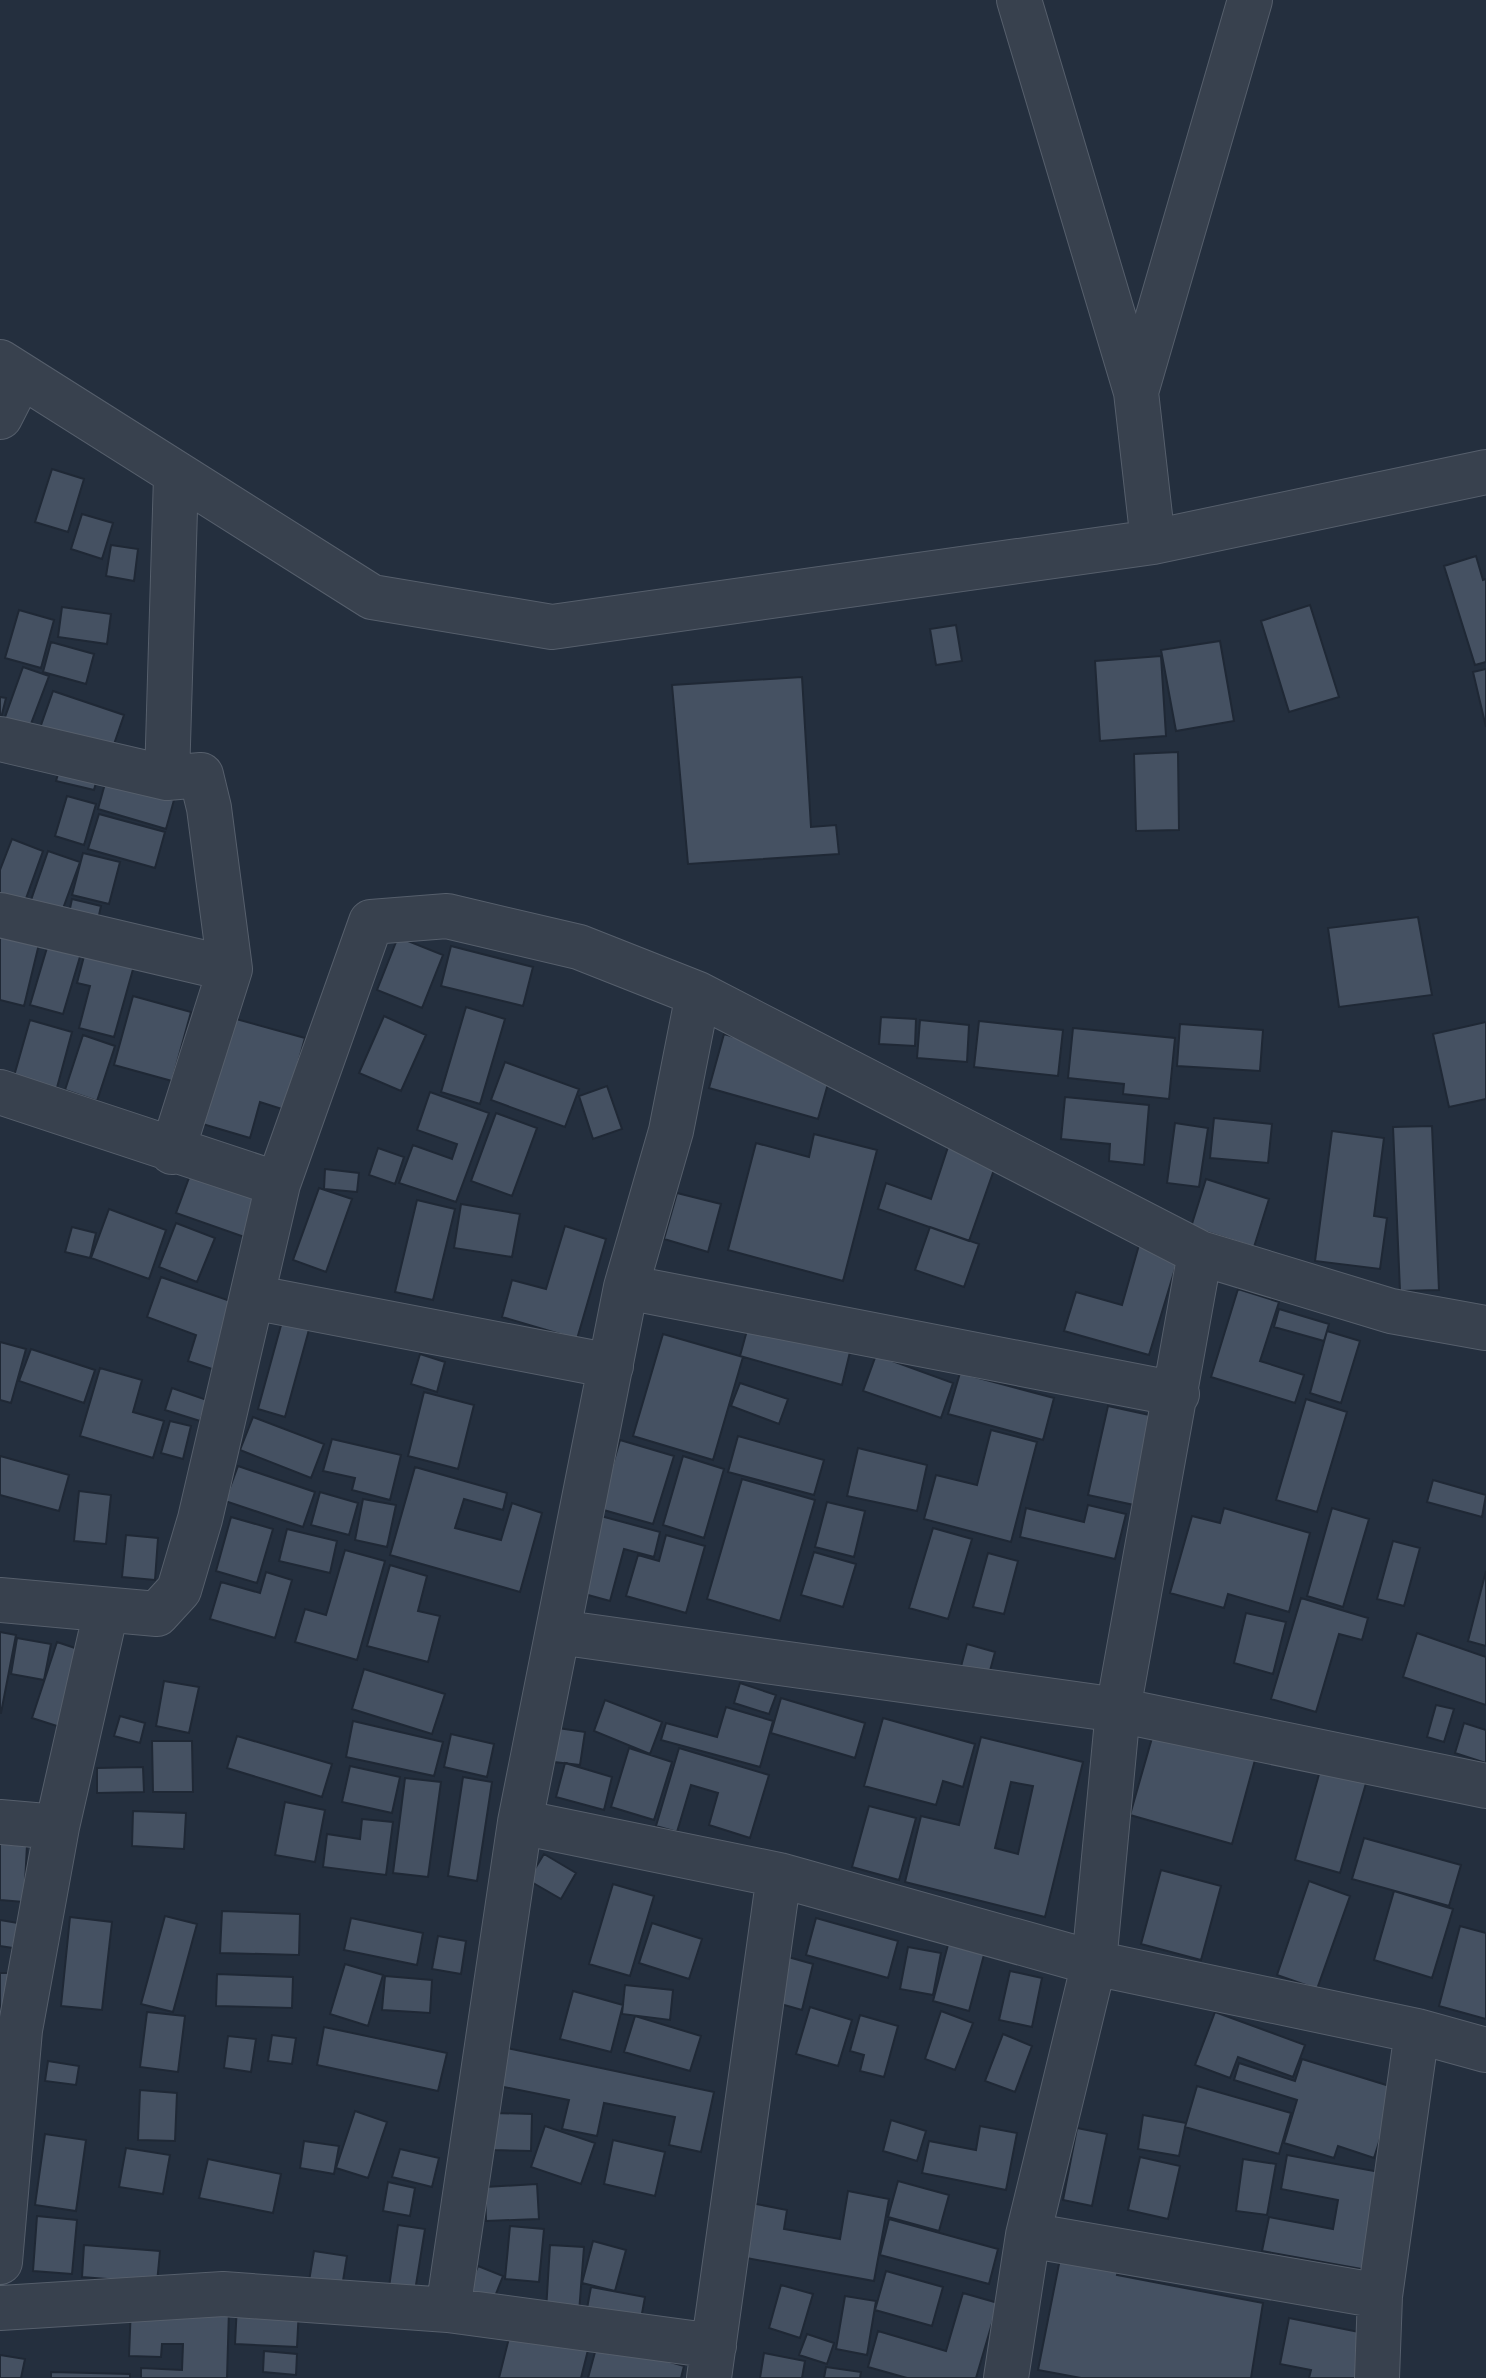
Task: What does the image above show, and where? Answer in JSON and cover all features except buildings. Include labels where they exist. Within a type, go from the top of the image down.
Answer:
[{"type":"street","points":[[1019,0],[1136,392],[1153,542]]},
{"type":"street","points":[[1136,392],[1250,0]]},
{"type":"street","points":[[0,417],[11,369],[372,597],[552,627],[1153,542],[1486,472]]},
{"type":"street","points":[[167,778],[176,476]]},
{"type":"street","points":[[0,739],[167,778],[201,775],[209,808],[230,969],[172,1152]]},
{"type":"street","points":[[0,915],[230,969]]},
{"type":"street","points":[[0,1600],[157,1614],[179,1590],[200,1519],[278,1184],[371,922],[447,916],[579,947],[698,994],[1200,1253],[1391,1311],[1486,1328]]},
{"type":"street","points":[[448,2310],[520,1822],[626,1287],[671,1131],[698,994]]},
{"type":"street","points":[[0,1092],[172,1152],[278,1184]]},
{"type":"street","points":[[1006,2378],[1028,2235],[1094,1963],[1118,1710],[1200,1253]]},
{"type":"street","points":[[626,1287],[1177,1394]]},
{"type":"street","points":[[252,1297],[611,1366]]},
{"type":"street","points":[[0,2262],[20,2030],[57,1827],[106,1611]]},
{"type":"street","points":[[558,1632],[1118,1710],[1486,1786]]},
{"type":"street","points":[[0,1822],[57,1827]]},
{"type":"street","points":[[520,1822],[779,1875],[1094,1963],[1417,2031],[1486,2050]]},
{"type":"street","points":[[0,2308],[223,2294],[448,2310],[711,2362],[779,1875]]},
{"type":"street","points":[[1377,2378],[1380,2296],[1417,2031]]},
{"type":"street","points":[[1028,2235],[1380,2296]]}]
